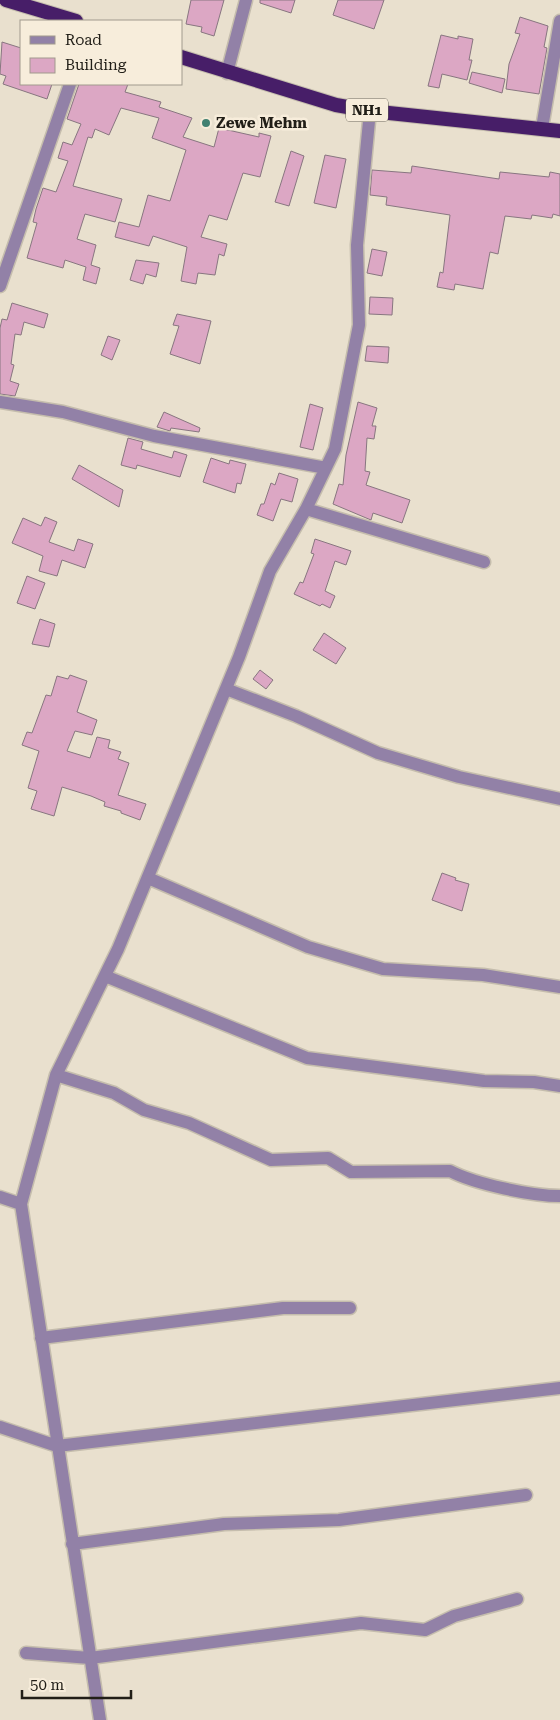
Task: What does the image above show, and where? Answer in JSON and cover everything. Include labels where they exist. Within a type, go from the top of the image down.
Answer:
[{"type":"highway","points":[[6,0],[73,20]]},
{"type":"highway","name":"NH1","points":[[182,57],[227,73],[336,105],[370,111],[560,131]]},
{"type":"street","points":[[227,73],[246,0]]},
{"type":"street","points":[[542,128],[560,21]]},
{"type":"street","points":[[1,278],[70,85]]},
{"type":"street","points":[[100,1720],[21,1204],[56,1074],[105,976],[148,878],[226,689],[270,571],[306,509],[335,449],[359,325],[357,244],[370,111]]},
{"type":"street","points":[[0,402],[63,412],[154,436],[326,468]]},
{"type":"street","points":[[306,509],[484,562]]},
{"type":"street","points":[[226,689],[296,716],[378,753],[459,777],[560,799]]},
{"type":"street","points":[[148,878],[308,947],[383,969],[483,975],[560,987]]},
{"type":"street","points":[[105,976],[307,1058],[484,1081],[534,1082],[560,1086]]},
{"type":"street","points":[[56,1074],[114,1093],[144,1110],[189,1123],[271,1160],[328,1158],[351,1172],[450,1171],[464,1178],[538,1196],[560,1196]]},
{"type":"street","points":[[0,1197],[21,1204]]},
{"type":"street","points":[[41,1338],[283,1308],[350,1308]]},
{"type":"street","points":[[0,1427],[57,1446],[560,1388]]},
{"type":"street","points":[[72,1544],[224,1524],[339,1520],[526,1495]]},
{"type":"street","points":[[26,1653],[90,1658],[361,1623],[425,1630],[454,1616],[517,1600]]},
{"type":"building","points":[[191,0],[224,0],[214,36],[201,32],[202,27],[186,24]]},
{"type":"building","points":[[260,0],[295,0],[291,13],[260,3]]},
{"type":"building","points":[[338,0],[384,0],[374,29],[333,15]]},
{"type":"building","points":[[520,17],[548,26],[544,47],[547,48],[539,94],[506,89],[509,64],[520,34],[515,33]]},
{"type":"building","points":[[441,35],[458,39],[458,36],[473,39],[469,60],[472,60],[467,80],[442,74],[439,88],[428,86]]},
{"type":"building","points":[[2,42],[20,48],[20,85],[52,85],[47,99],[3,84],[6,76],[0,74]]},
{"type":"building","points":[[472,72],[505,79],[502,93],[469,83]]},
{"type":"building","points":[[79,85],[128,85],[125,92],[161,102],[159,107],[192,118],[183,137],[214,147],[219,128],[259,137],[259,133],[271,136],[260,177],[243,173],[227,220],[209,215],[201,237],[227,244],[224,256],[219,254],[215,275],[198,273],[196,284],[181,281],[187,247],[153,236],[149,246],[115,237],[119,222],[139,227],[148,195],[170,201],[186,150],[152,138],[159,118],[121,108],[109,135],[95,129],[92,138],[88,137],[73,186],[122,199],[115,222],[85,214],[77,239],[96,245],[91,265],[100,268],[96,284],[83,280],[86,267],[65,260],[63,268],[27,258],[37,223],[33,222],[43,188],[56,192],[68,161],[58,158],[63,142],[72,145],[81,124],[67,119]]},
{"type":"building","points":[[291,151],[304,156],[289,206],[275,202]]},
{"type":"building","points":[[325,155],[346,159],[336,208],[314,203]]},
{"type":"building","points":[[412,166],[499,179],[500,172],[549,177],[550,172],[560,174],[560,216],[553,214],[552,218],[532,215],[531,219],[505,216],[498,254],[490,252],[483,289],[455,284],[454,290],[437,287],[440,272],[443,273],[450,215],[386,205],[387,197],[370,195],[372,170],[411,173]]},
{"type":"building","points":[[372,249],[387,252],[382,276],[367,273]]},
{"type":"building","points":[[136,260],[159,263],[156,277],[146,274],[143,284],[130,280]]},
{"type":"building","points":[[370,297],[393,298],[392,315],[369,314]]},
{"type":"building","points":[[12,303],[48,314],[44,328],[24,322],[21,335],[15,334],[11,364],[14,365],[10,381],[19,384],[15,396],[0,394],[0,328],[2,319],[7,320]]},
{"type":"building","points":[[177,314],[211,321],[200,364],[170,354],[179,326],[173,325]]},
{"type":"building","points":[[108,336],[120,340],[112,360],[101,355]]},
{"type":"building","points":[[367,346],[389,347],[388,363],[365,361]]},
{"type":"building","points":[[358,402],[377,408],[372,426],[376,426],[374,439],[367,438],[365,471],[370,472],[366,485],[410,500],[402,523],[373,513],[371,520],[333,504],[339,484],[343,485],[346,455]]},
{"type":"building","points":[[310,404],[323,408],[313,450],[300,447]]},
{"type":"building","points":[[164,412],[200,428],[199,432],[171,428],[170,431],[157,427]]},
{"type":"building","points":[[128,438],[143,442],[141,449],[172,458],[174,451],[187,455],[180,477],[137,465],[136,469],[121,465]]},
{"type":"building","points":[[211,458],[229,464],[230,460],[246,464],[241,484],[237,483],[235,493],[203,482]]},
{"type":"building","points":[[79,465],[123,490],[119,507],[72,479]]},
{"type":"building","points":[[279,473],[298,479],[292,502],[281,499],[273,521],[257,515],[261,504],[264,504],[271,483],[275,485]]},
{"type":"building","points":[[45,517],[57,522],[49,542],[74,551],[78,539],[93,544],[85,568],[62,560],[57,576],[39,571],[43,556],[12,543],[23,518],[41,526]]},
{"type":"building","points":[[315,539],[351,551],[346,565],[335,561],[325,591],[335,596],[330,608],[322,604],[320,606],[294,594],[300,582],[303,583],[314,554],[311,553]]},
{"type":"building","points":[[27,576],[45,583],[35,609],[17,603]]},
{"type":"building","points":[[40,619],[55,624],[49,647],[32,644]]},
{"type":"building","points":[[324,633],[346,648],[336,664],[313,650]]},
{"type":"building","points":[[260,670],[273,680],[266,689],[253,679]]},
{"type":"building","points":[[70,675],[87,681],[77,712],[97,720],[92,735],[75,731],[67,751],[90,758],[97,737],[110,740],[108,748],[121,752],[118,759],[129,763],[118,795],[146,804],[140,820],[121,813],[121,811],[104,806],[105,802],[91,796],[62,787],[54,816],[31,809],[37,791],[28,788],[39,751],[22,745],[27,732],[32,733],[46,695],[51,696],[57,676],[68,679]]},
{"type":"building","points":[[442,873],[456,878],[455,880],[469,884],[462,911],[432,900]]},
{"type":"place","name":"Zewe Mehm","points":[[206,123]]}]
